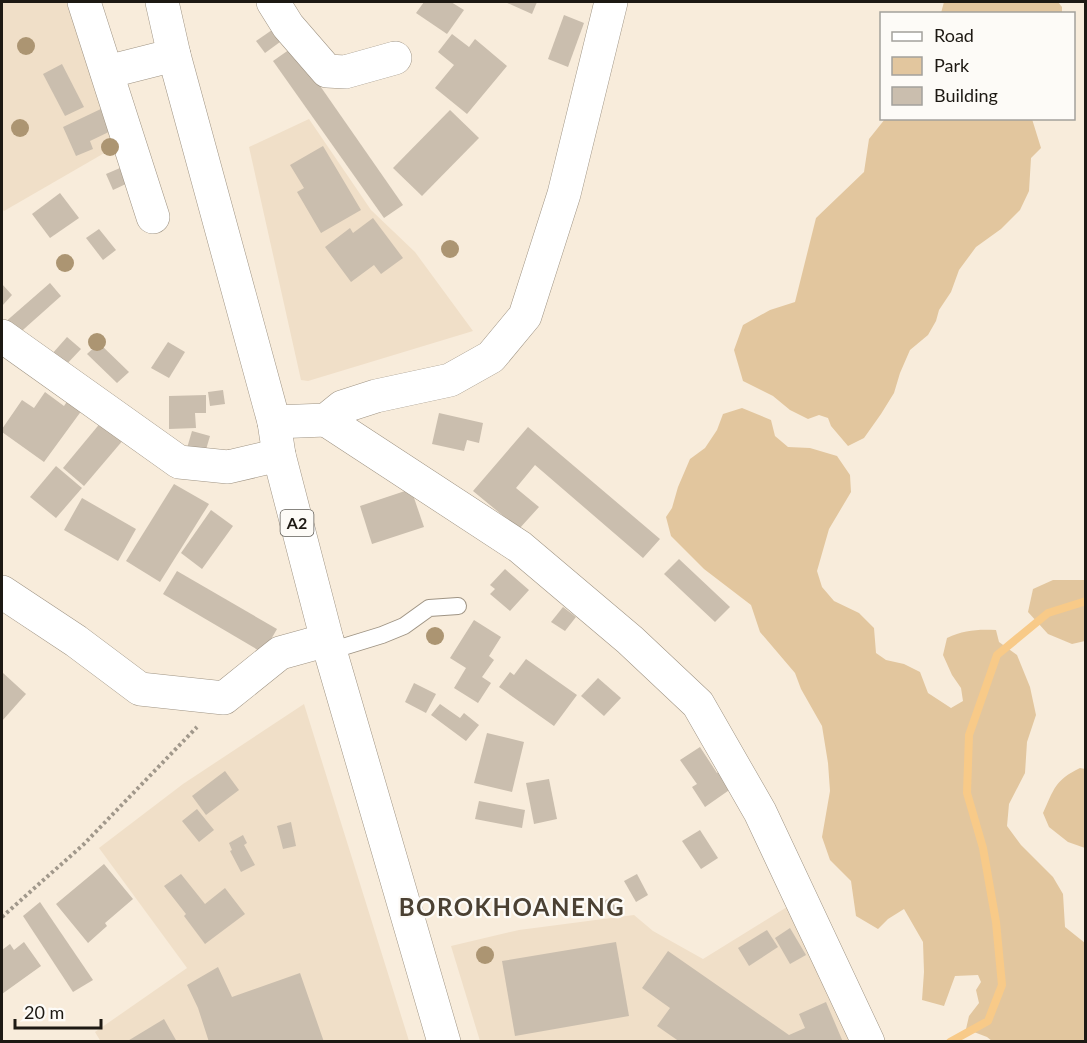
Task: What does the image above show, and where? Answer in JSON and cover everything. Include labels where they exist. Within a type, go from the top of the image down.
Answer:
[{"type":"street","points":[[84,2],[153,217]]},
{"type":"street","name":"A2","points":[[162,2],[174,54],[274,422],[279,455],[328,645],[444,1041]]},
{"type":"street","points":[[273,2],[288,26],[327,70],[345,72],[395,58]]},
{"type":"street","points":[[326,420],[342,407],[376,396],[450,380],[491,357],[525,316],[564,194],[611,2]]},
{"type":"street","points":[[107,72],[174,54]]},
{"type":"street","points":[[2,336],[178,462],[228,467],[279,455]]},
{"type":"street","points":[[274,422],[326,420],[520,547],[630,640],[698,704],[760,812],[868,1041]]},
{"type":"street","points":[[2,592],[76,641],[140,689],[224,698],[280,653],[328,645]]},
{"type":"lane","points":[[328,645],[382,635],[404,626],[429,608],[458,606]]},
{"type":"path","points":[[2,916],[84,844],[224,698]]},
{"type":"shaded area","points":[[2,2],[97,2],[139,133],[4,211],[2,209]]},
{"type":"shaded area","points":[[309,119],[371,210],[415,252],[473,331],[308,381],[301,380],[249,147]]},
{"type":"shaded area","points":[[304,704],[409,1041],[101,1042],[95,1032],[187,968],[99,848],[183,784]]},
{"type":"shaded area","points":[[795,902],[852,1041],[480,1041],[451,946],[519,930],[634,915],[653,931],[703,959]]},
{"type":"green space","points":[[944,2],[1058,2],[1062,7],[1062,12],[941,12]]},
{"type":"green space","points":[[884,120],[1032,120],[1041,148],[1031,158],[1029,191],[1020,210],[1001,229],[976,247],[959,270],[951,292],[939,310],[928,335],[910,350],[894,393],[881,414],[864,438],[848,446],[831,426],[828,418],[819,415],[808,419],[790,410],[773,396],[743,381],[734,350],[743,325],[770,310],[795,302],[816,218],[864,172],[869,139]]},
{"type":"green space","points":[[742,408],[771,420],[775,436],[788,447],[810,448],[837,456],[850,475],[851,492],[829,529],[817,571],[822,587],[834,601],[859,613],[874,628],[876,653],[886,660],[904,664],[920,672],[928,693],[951,708],[963,701],[961,688],[943,655],[947,638],[971,631],[996,630],[999,642],[1017,655],[1030,687],[1036,715],[1027,742],[1025,773],[1009,804],[1007,826],[1021,845],[1053,877],[1063,894],[1065,927],[1085,943],[1085,1041],[992,1041],[966,1029],[969,1016],[979,1003],[976,990],[981,982],[978,975],[955,976],[944,1006],[922,1000],[923,942],[904,909],[888,919],[878,929],[856,916],[851,881],[830,860],[822,837],[830,791],[822,726],[801,689],[795,673],[760,632],[751,605],[704,569],[671,536],[666,517],[672,508],[690,459],[705,448],[717,430],[723,414]]},
{"type":"green space","points":[[1053,580],[1085,580],[1085,641],[1072,644],[1048,634],[1028,612],[1033,589]]},
{"type":"green space","points":[[1080,768],[1085,769],[1085,848],[1068,842],[1049,827],[1043,813],[1060,781]]},
{"type":"building","points":[[424,2],[451,2],[464,10],[447,34],[416,13]]},
{"type":"building","points":[[505,2],[537,2],[532,14]]},
{"type":"building","points":[[564,15],[584,23],[568,67],[548,59]]},
{"type":"building","points":[[272,30],[280,42],[265,53],[256,41]]},
{"type":"building","points":[[452,34],[469,47],[475,39],[507,66],[467,114],[435,88],[454,65],[438,52]]},
{"type":"building","points":[[293,47],[403,205],[384,218],[273,61]]},
{"type":"building","points":[[62,64],[84,107],[65,116],[43,74]]},
{"type":"building","points":[[105,107],[115,129],[90,141],[93,149],[76,156],[63,127]]},
{"type":"building","points":[[450,110],[479,138],[422,196],[393,168]]},
{"type":"building","points":[[323,146],[361,210],[321,233],[297,192],[304,188],[290,165]]},
{"type":"building","points":[[120,168],[128,183],[113,190],[106,174]]},
{"type":"building","points":[[60,193],[79,218],[50,238],[32,214]]},
{"type":"building","points":[[373,218],[403,258],[381,274],[374,265],[351,282],[325,247],[350,228],[353,233]]},
{"type":"building","points":[[99,229],[116,250],[103,260],[86,238]]},
{"type":"building","points":[[50,283],[61,296],[15,337],[3,324]]},
{"type":"building","points":[[2,284],[12,295],[2,306]]},
{"type":"building","points":[[67,337],[81,349],[65,366],[52,354]]},
{"type":"building","points":[[168,342],[185,352],[169,378],[151,368]]},
{"type":"building","points":[[99,343],[129,372],[117,383],[87,354]]},
{"type":"building","points":[[223,390],[225,404],[210,406],[208,392]]},
{"type":"building","points":[[45,392],[64,406],[68,400],[82,410],[44,462],[2,432],[2,429],[22,400],[34,408]]},
{"type":"building","points":[[206,395],[206,413],[195,413],[196,428],[169,429],[169,396]]},
{"type":"building","points":[[439,413],[483,423],[479,443],[467,440],[464,451],[432,444]]},
{"type":"building","points":[[102,421],[124,439],[84,486],[63,468]]},
{"type":"building","points":[[528,427],[660,539],[643,558],[535,465],[516,488],[539,507],[519,529],[473,491]]},
{"type":"building","points":[[192,431],[210,436],[205,453],[187,448]]},
{"type":"building","points":[[56,466],[82,488],[56,518],[30,497]]},
{"type":"building","points":[[174,484],[209,504],[160,582],[126,561]]},
{"type":"building","points":[[411,489],[424,527],[372,544],[360,506]]},
{"type":"building","points":[[82,498],[136,529],[118,561],[64,530]]},
{"type":"building","points":[[211,510],[233,526],[202,569],[181,553]]},
{"type":"building","points":[[679,559],[730,607],[715,622],[664,574]]},
{"type":"building","points":[[505,569],[529,590],[510,611],[490,594],[495,589],[490,585]]},
{"type":"building","points":[[177,571],[277,629],[263,653],[163,594]]},
{"type":"building","points":[[563,607],[576,617],[565,631],[551,622]]},
{"type":"building","points":[[474,620],[501,637],[489,656],[494,660],[482,677],[491,683],[478,703],[454,688],[466,668],[450,658]]},
{"type":"building","points":[[526,659],[577,695],[554,726],[499,687],[510,672],[514,675]]},
{"type":"building","points":[[3,673],[26,694],[2,721],[2,675]]},
{"type":"building","points":[[598,678],[621,698],[604,716],[581,696]]},
{"type":"building","points":[[414,683],[436,694],[426,713],[405,702]]},
{"type":"building","points":[[440,704],[460,718],[464,713],[479,725],[466,741],[431,715]]},
{"type":"building","points":[[487,733],[524,742],[512,792],[474,783]]},
{"type":"building","points":[[700,747],[717,773],[723,769],[735,786],[705,807],[692,787],[697,784],[680,760]]},
{"type":"building","points":[[225,771],[239,790],[206,815],[192,796]]},
{"type":"building","points":[[549,779],[557,819],[534,824],[526,783]]},
{"type":"building","points":[[479,801],[525,810],[522,828],[475,819]]},
{"type":"building","points":[[197,809],[214,830],[199,842],[182,821]]},
{"type":"building","points":[[291,822],[296,846],[283,849],[277,826]]},
{"type":"building","points":[[700,830],[718,858],[701,869],[682,841]]},
{"type":"building","points":[[243,835],[247,843],[244,845],[255,865],[241,872],[230,851],[232,850],[229,843]]},
{"type":"building","points":[[104,864],[133,899],[105,923],[107,926],[88,943],[56,904]]},
{"type":"building","points":[[181,874],[205,904],[225,888],[245,914],[205,944],[184,916],[186,914],[164,886]]},
{"type":"building","points":[[637,874],[648,895],[636,902],[624,881]]},
{"type":"building","points":[[611,897],[617,911],[609,915],[602,902]]},
{"type":"building","points":[[40,902],[93,980],[73,992],[23,916]]},
{"type":"building","points":[[790,928],[806,955],[790,964],[775,938]]},
{"type":"building","points":[[767,930],[778,947],[749,966],[738,948]]},
{"type":"building","points":[[24,942],[41,966],[2,994],[2,950],[10,944],[14,950]]},
{"type":"building","points":[[616,942],[629,1016],[515,1036],[502,961]]},
{"type":"building","points":[[668,951],[789,1035],[805,1028],[799,1014],[826,1002],[843,1042],[680,1042],[657,1026],[670,1008],[642,988]]},
{"type":"building","points":[[218,967],[232,997],[300,973],[324,1042],[209,1042],[198,1008],[187,985]]},
{"type":"building","points":[[164,1019],[177,1042],[126,1042]]},
{"type":"waterway","points":[[950,1042],[988,1021],[1002,985],[996,922],[983,848],[967,793],[969,735],[997,655],[1048,613],[1086,601]]},
{"type":"district","name":"BOROKHOANENG","points":[[512,908]]}]
